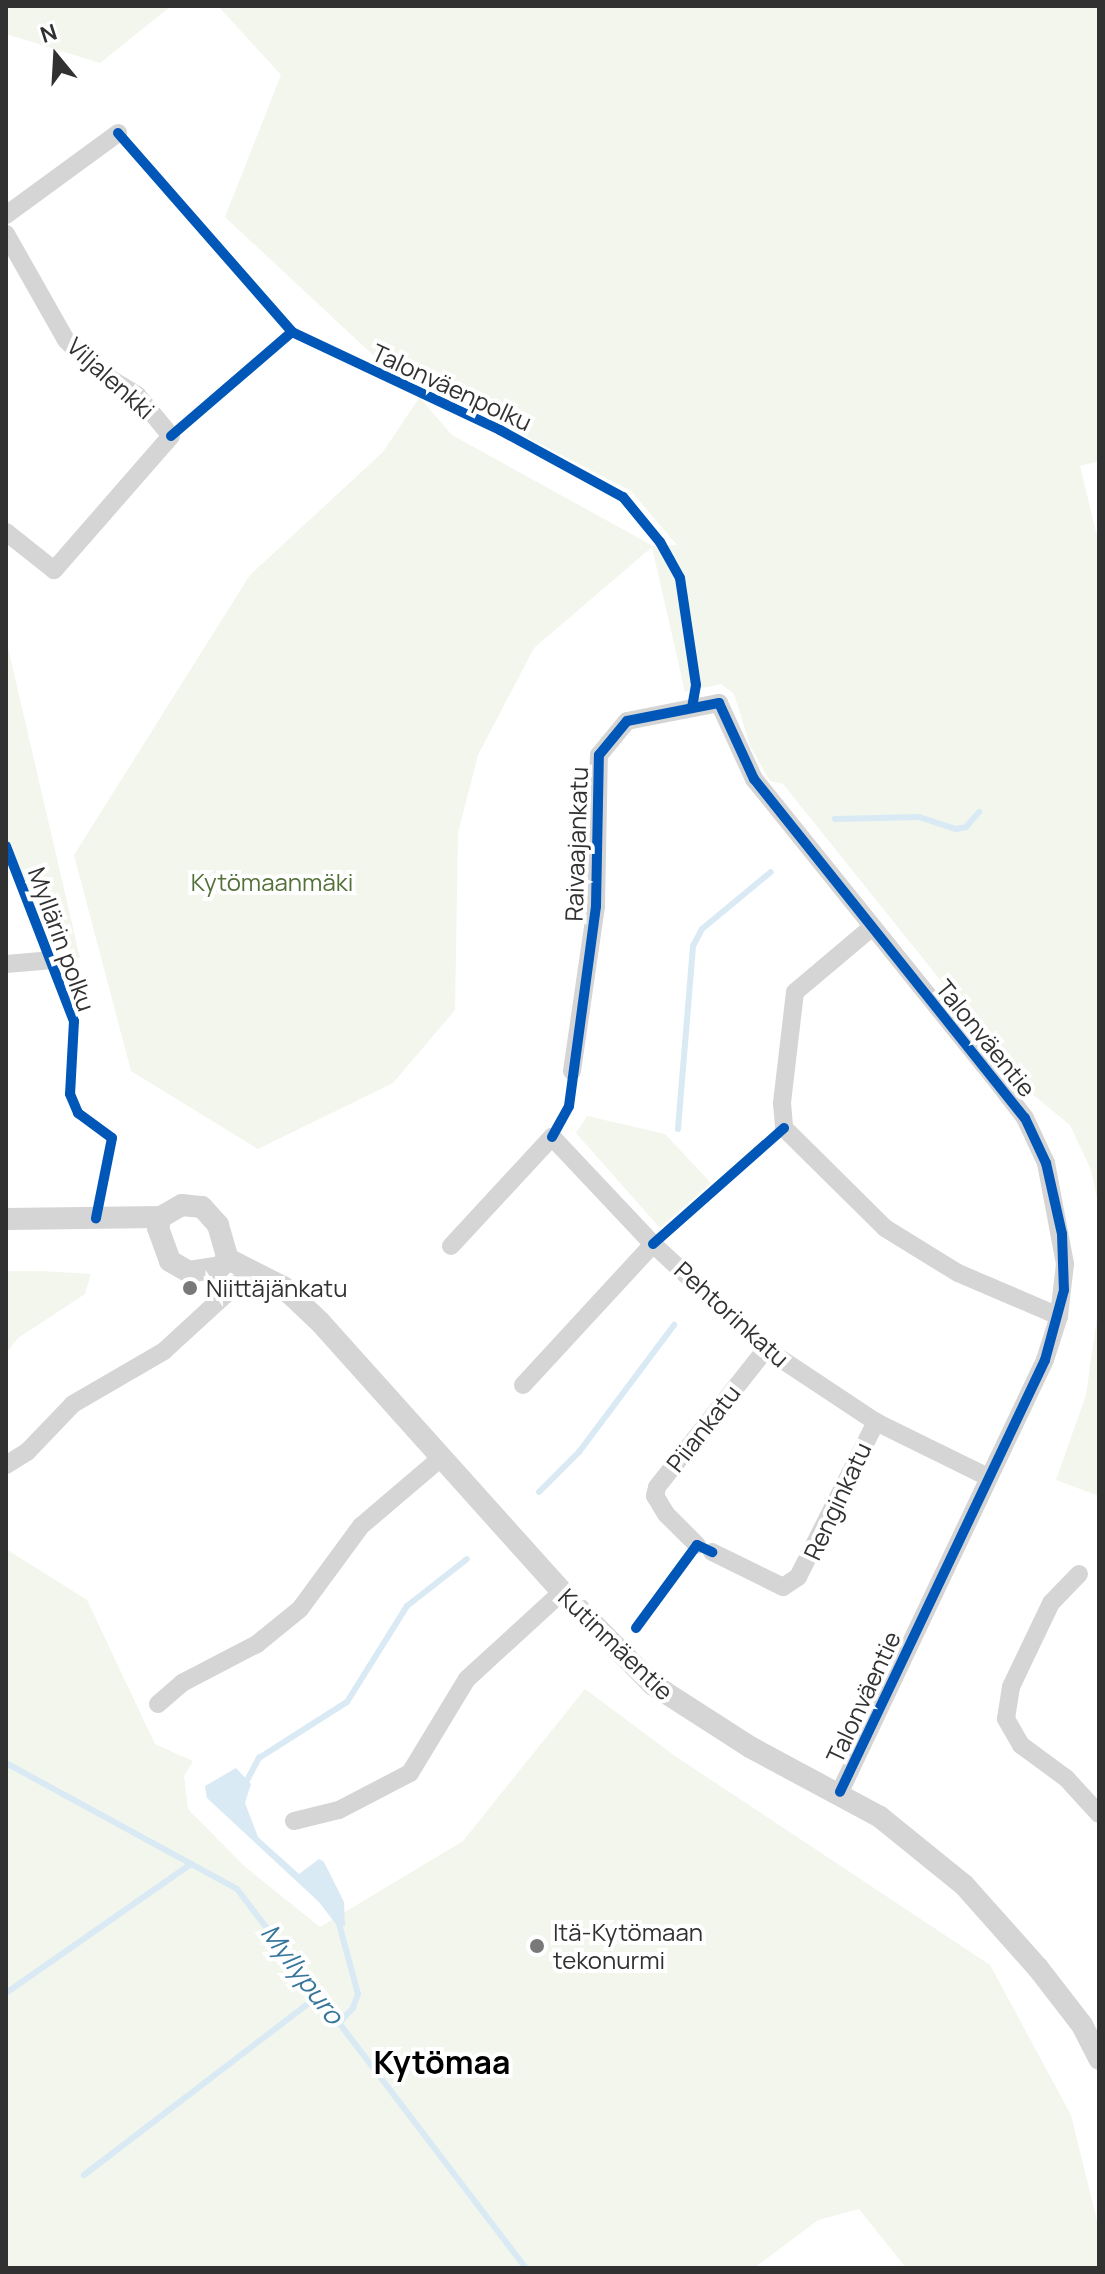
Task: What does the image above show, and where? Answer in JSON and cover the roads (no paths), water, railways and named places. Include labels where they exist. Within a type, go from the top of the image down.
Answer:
[{"type":"street","points":[[6,215],[118,133]]},
{"type":"street","name":"Viljalenkki","points":[[6,234],[66,340],[96,370],[137,395],[171,436],[54,570],[6,532]]},
{"type":"street","name":"Talonväentie","points":[[719,703],[754,779],[1025,1118],[1046,1163],[1062,1234],[1065,1264],[1059,1316],[1045,1360],[840,1792]]},
{"type":"street","name":"Raivaajankatu","points":[[572,1071],[596,906],[599,755],[627,721],[719,703]]},
{"type":"street","points":[[871,928],[795,992],[782,1103],[784,1128],[885,1228],[958,1273],[1059,1316]]},
{"type":"street","points":[[6,964],[53,960]]},
{"type":"street","name":"Pehtorinkatu","points":[[451,1246],[552,1137],[653,1244],[766,1349],[876,1422],[988,1477]]},
{"type":"street","points":[[202,1207],[218,1225],[228,1259],[201,1273],[179,1267],[165,1252],[158,1228],[161,1217],[171,1208],[202,1207]]},
{"type":"street","points":[[6,1219],[161,1217]]},
{"type":"street","points":[[523,1385],[653,1244]]},
{"type":"street","name":"Kutinmäentie","points":[[228,1259],[283,1287],[320,1322],[562,1592],[673,1701],[880,1817],[964,1885],[1038,1968],[1082,2025],[1099,2059]]},
{"type":"street","points":[[6,1465],[27,1452],[73,1404],[164,1351],[252,1270]]},
{"type":"street","name":"Piiankatu","points":[[705,1548],[666,1514],[655,1496],[657,1487],[766,1349]]},
{"type":"street","name":"Renginkatu","points":[[705,1548],[783,1587],[798,1577],[876,1422]]},
{"type":"street","points":[[158,1704],[182,1683],[257,1644],[300,1609],[361,1526],[441,1458]]},
{"type":"street","points":[[1079,1574],[1051,1603],[1011,1687],[1006,1719],[1021,1745],[1066,1778],[1099,1814]]},
{"type":"street","points":[[294,1821],[339,1810],[410,1773],[467,1679],[562,1592]]},
{"type":"waterway","points":[[835,819],[919,817],[956,829],[966,827],[979,812]]},
{"type":"waterway","points":[[678,1129],[693,946],[702,929],[771,872]]},
{"type":"waterway","points":[[539,1492],[579,1452],[674,1325]]},
{"type":"waterway","points":[[245,1784],[259,1758],[347,1702],[407,1606],[467,1559]]},
{"type":"waterway","name":"Myllypuro","points":[[6,1763],[237,1889],[526,2268]]},
{"type":"waterway","points":[[6,1993],[191,1864]]},
{"type":"waterway","points":[[338,1920],[358,1994],[353,2008],[339,2023]]},
{"type":"waterway","points":[[84,2175],[318,1996]]},
{"type":"place","name":"Niittäjänkatu","points":[[190,1288]]},
{"type":"place","name":"Itä-Kytömaan tekonurmi","points":[[537,1946]]},
{"type":"district","name":"Kytömaa","points":[[442,2062]]},
{"type":"park label","name":"Kytömaanmäki","points":[[272,882]]}]
